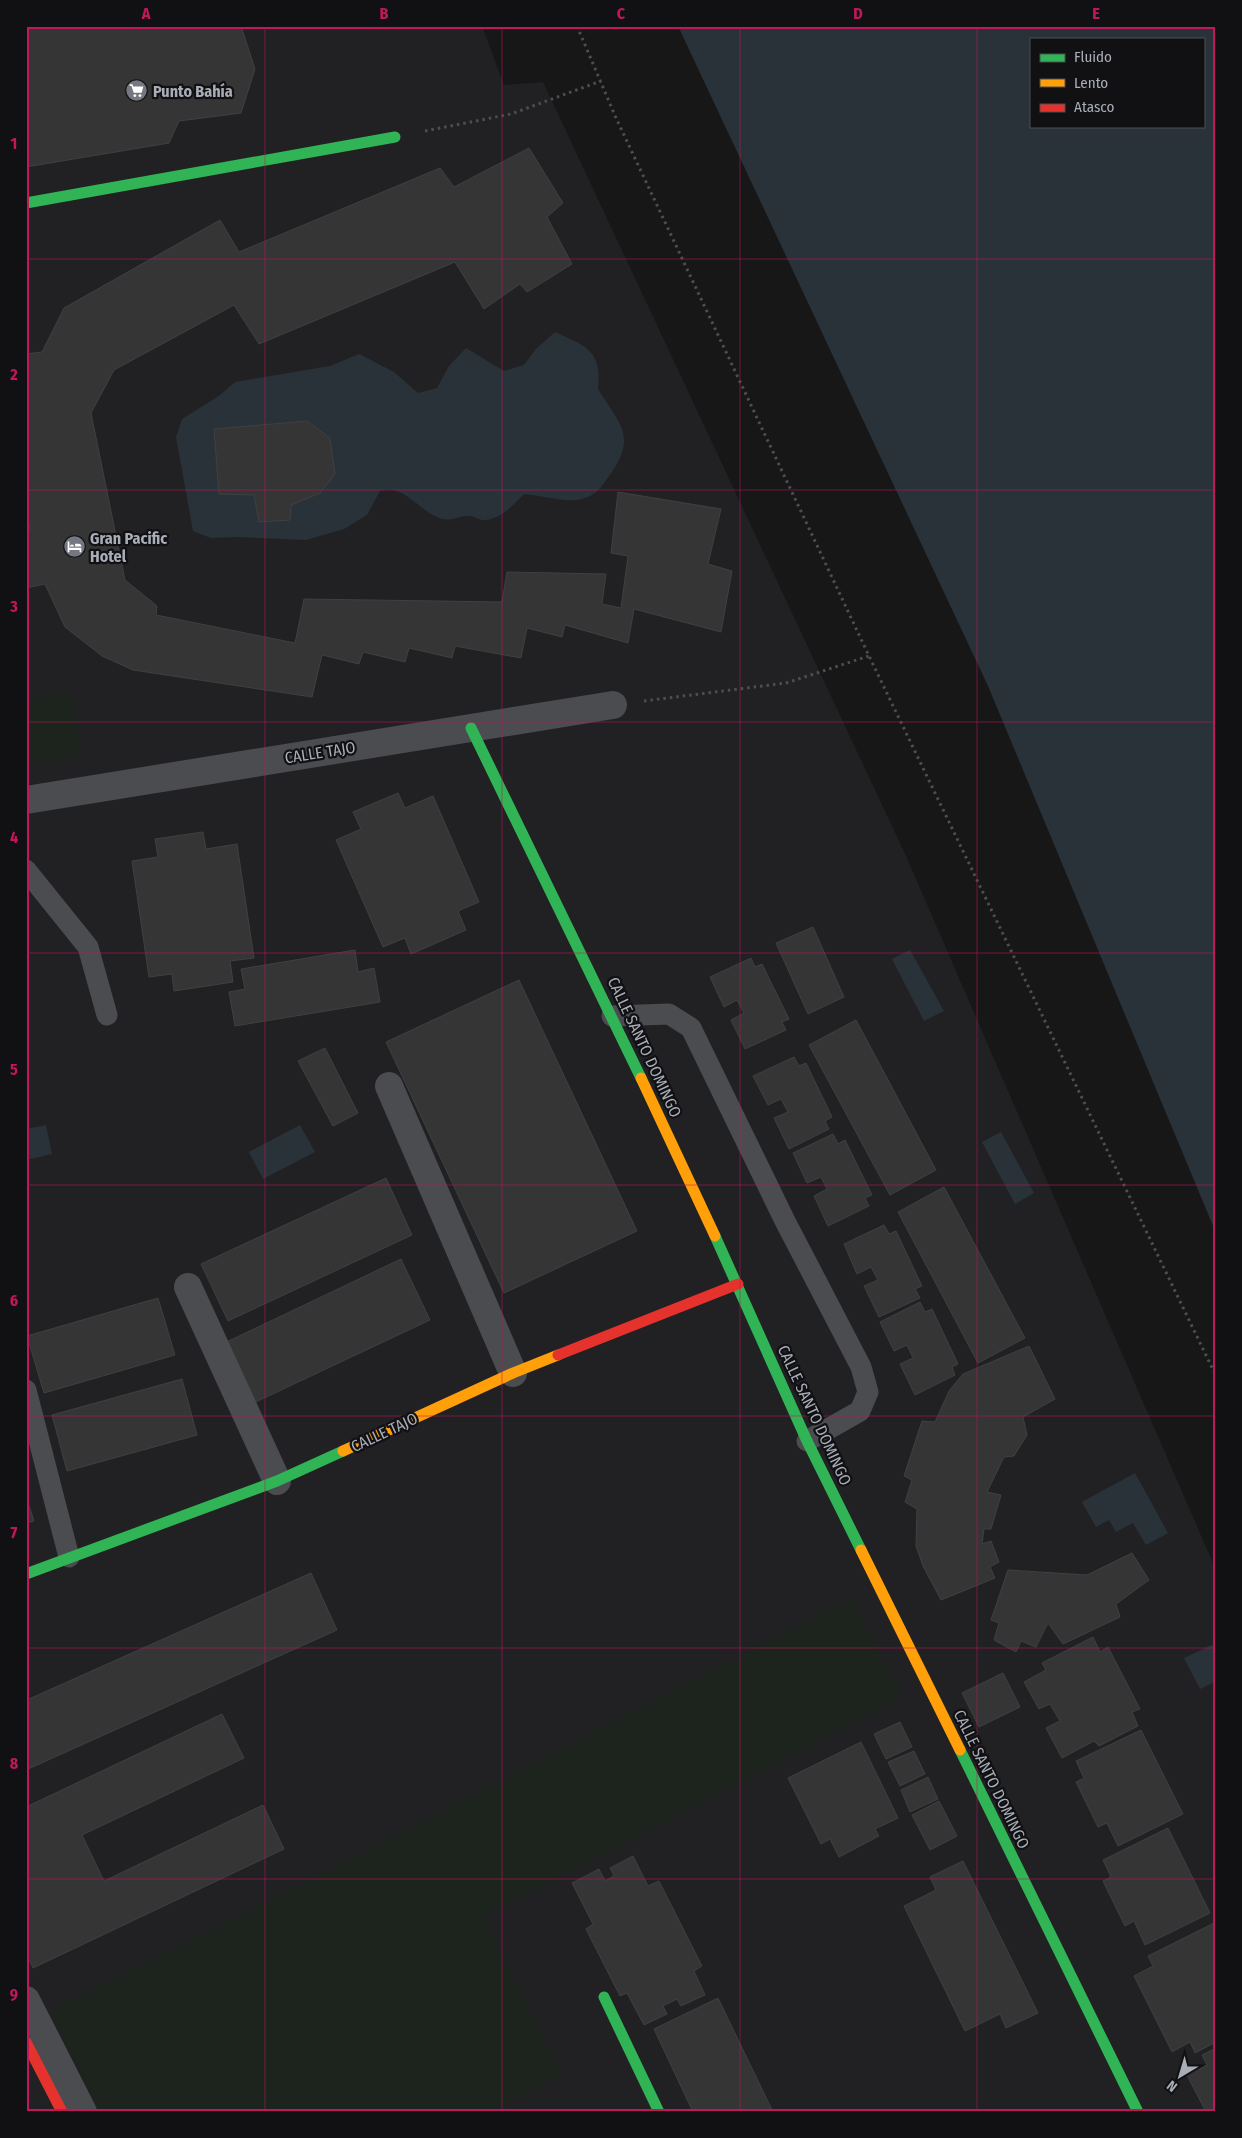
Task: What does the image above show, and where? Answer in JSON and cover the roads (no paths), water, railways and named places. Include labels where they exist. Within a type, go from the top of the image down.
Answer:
[{"type":"street","points":[[26,203],[395,137]]},
{"type":"street","name":"CALLE TAJO","points":[[26,800],[614,705]]},
{"type":"street","name":"CALLE SANTO DOMINGO","points":[[471,728],[612,1016],[738,1284],[807,1441],[1138,2112]]},
{"type":"street","points":[[389,1086],[513,1373]]},
{"type":"street","name":"CALLE TAJO","points":[[26,1574],[277,1482],[513,1373],[738,1284]]},
{"type":"street","points":[[188,1287],[277,1482]]},
{"type":"street","points":[[604,1996],[658,2112]]},
{"type":"street","points":[[26,2000],[82,2112]]},
{"type":"street","points":[[26,2042],[62,2112]]},
{"type":"lane","points":[[26,870],[88,947],[107,1015]]},
{"type":"lane","points":[[612,1016],[669,1014],[690,1028],[785,1221],[861,1367],[868,1392],[860,1411],[807,1441]]},
{"type":"lane","points":[[26,1390],[69,1557]]},
{"type":"place","name":"Punto Bahía","points":[[137,91]]},
{"type":"place","name":"Gran Pacific Hotel","points":[[74,547]]}]
